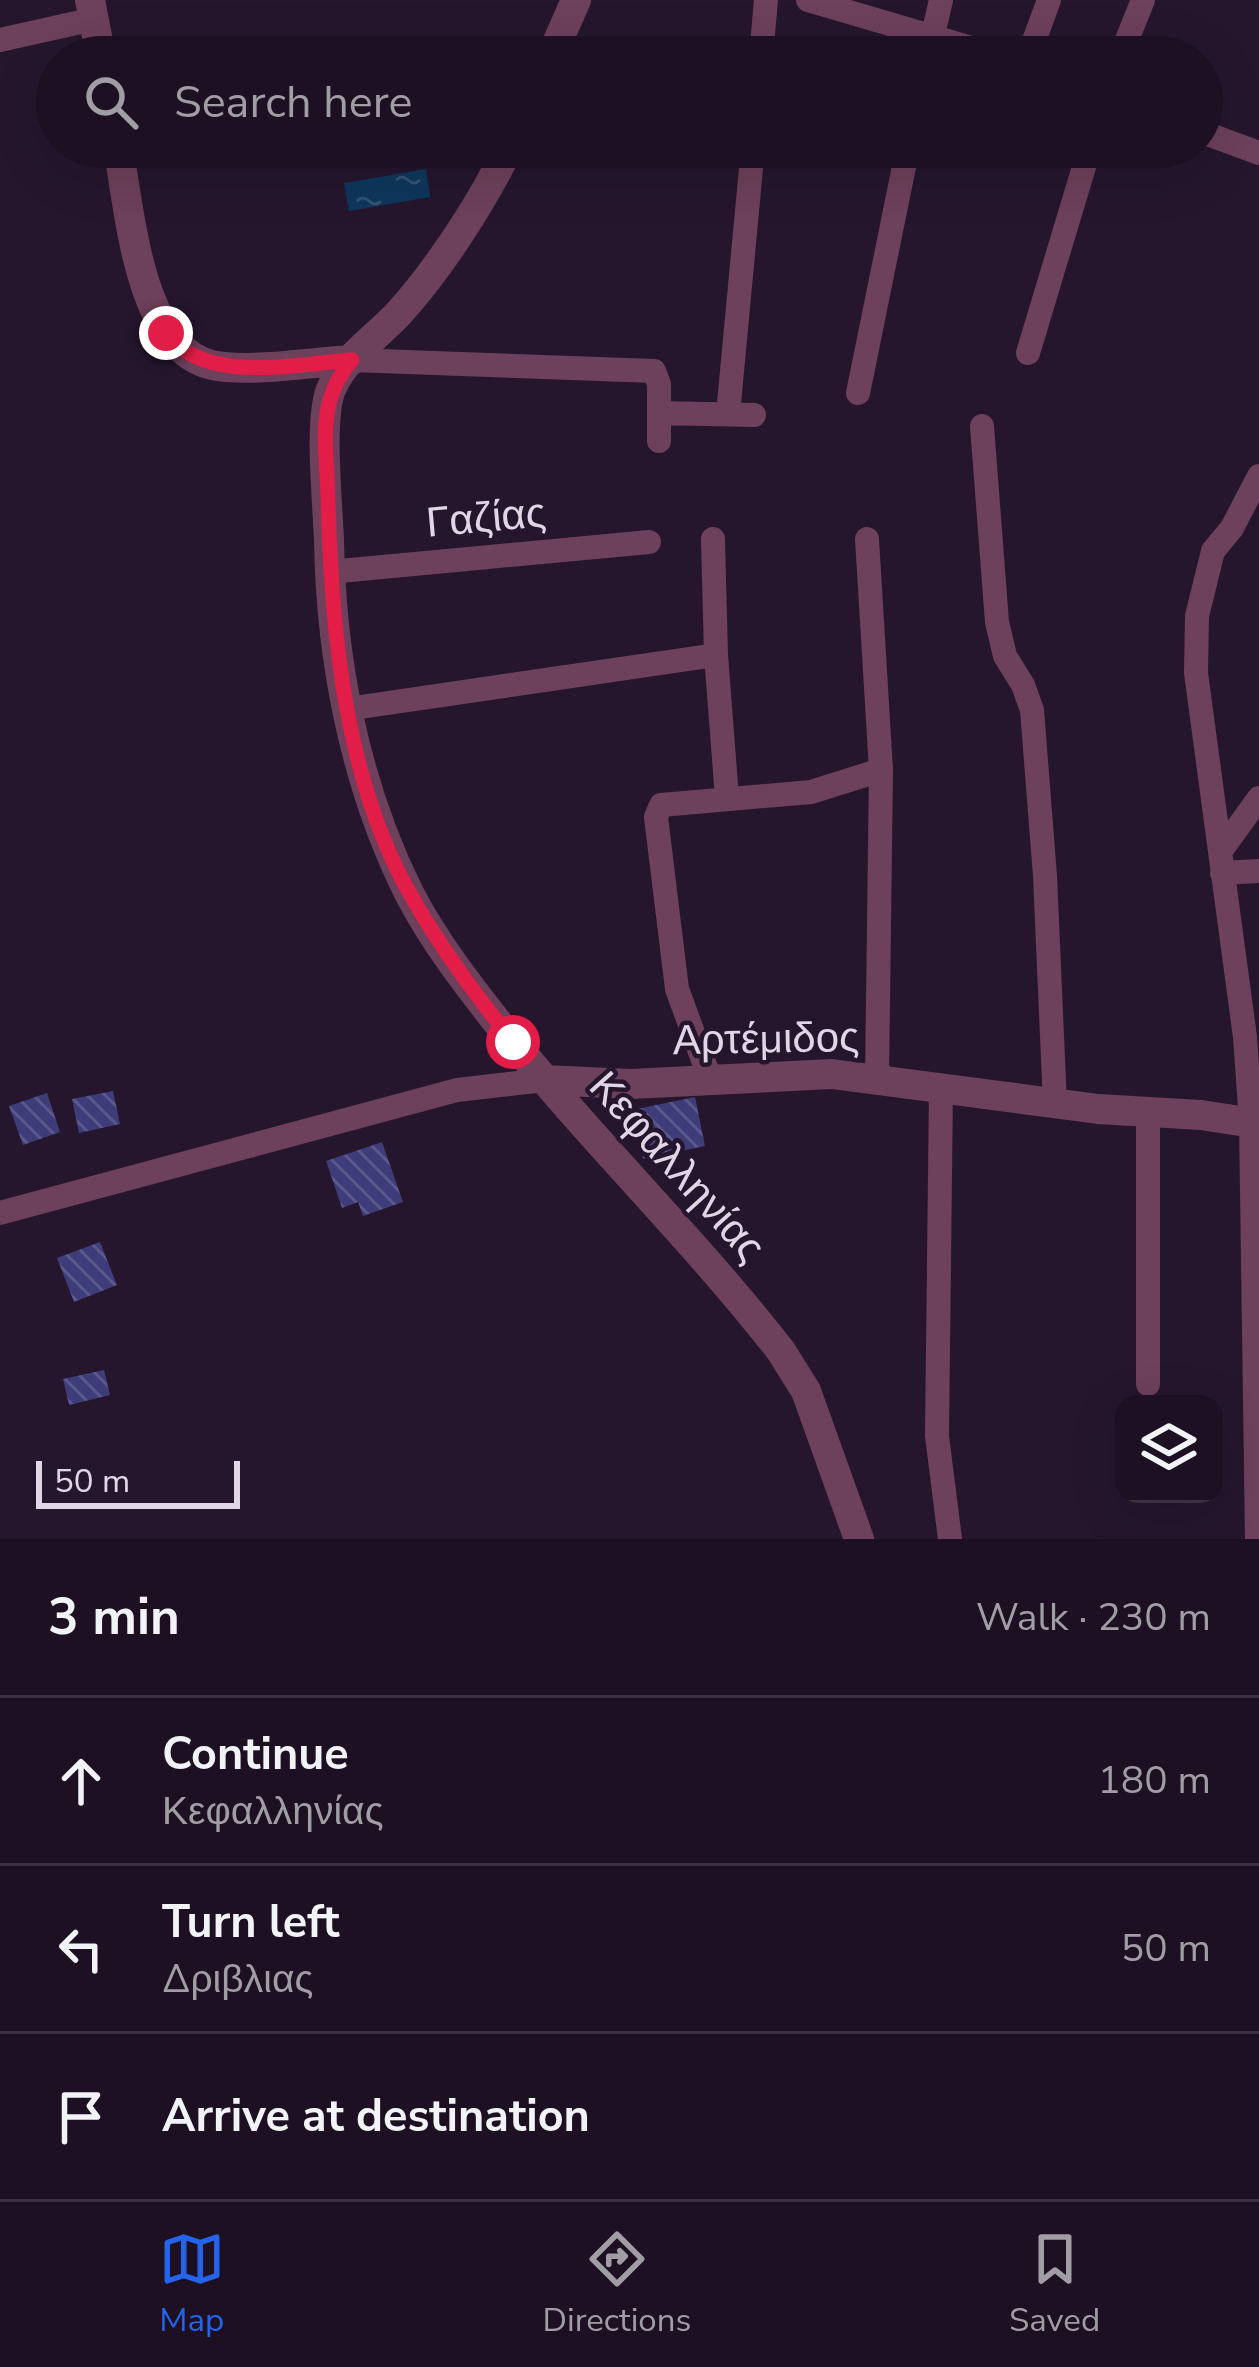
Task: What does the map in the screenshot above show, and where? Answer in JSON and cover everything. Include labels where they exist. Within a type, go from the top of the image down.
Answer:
[{"type":"street","points":[[560,36],[576,0]]},
{"type":"street","points":[[763,36],[766,0]]},
{"type":"street","points":[[808,0],[903,36]]},
{"type":"street","points":[[932,36],[941,0]]},
{"type":"street","points":[[1036,36],[1049,0]]},
{"type":"street","points":[[1128,36],[1143,0]]},
{"type":"street","points":[[0,40],[92,9]]},
{"type":"street","points":[[1223,140],[1259,153]]},
{"type":"street","points":[[122,168],[146,287],[159,321],[175,345],[212,365],[352,360],[654,370],[659,384],[658,441]]},
{"type":"street","name":"Κεφαλληνίας","points":[[499,168],[401,311],[330,389],[329,572],[347,709],[372,804],[411,897],[468,984],[544,1080],[781,1351],[806,1391],[849,1536]]},
{"type":"street","points":[[659,413],[741,415],[752,168]]},
{"type":"street","points":[[858,393],[904,168]]},
{"type":"street","points":[[1028,353],[1084,168]]},
{"type":"street","points":[[982,425],[997,622],[1005,656],[1024,685],[1032,710],[1055,1104]]},
{"type":"street","points":[[1257,1539],[1255,1123],[1196,673],[1197,616],[1213,551],[1232,528],[1259,476]]},
{"type":"street","points":[[712,539],[727,798]]},
{"type":"street","points":[[867,539],[881,770],[877,1079]]},
{"type":"street","name":"Γαζίας","points":[[329,572],[649,542]]},
{"type":"street","points":[[347,709],[716,655]]},
{"type":"street","points":[[710,1079],[676,989],[656,817],[661,805],[811,792],[881,770]]},
{"type":"street","points":[[1221,862],[1259,798]]},
{"type":"street","points":[[1221,862],[1259,871]]},
{"type":"street","name":"Αρτέμιδος","points":[[0,1213],[457,1090],[544,1080],[631,1084],[814,1074],[1255,1123]]},
{"type":"street","points":[[941,1088],[937,1436],[950,1539]]},
{"type":"street","points":[[1148,1112],[1148,1384]]},
{"type":"water","points":[[426,169],[430,197],[349,211],[344,183]]},
{"type":"building","points":[[113,1091],[120,1124],[79,1133],[72,1099]]},
{"type":"building","points":[[47,1093],[60,1132],[23,1145],[9,1106]]},
{"type":"building","points":[[695,1097],[705,1146],[643,1159],[632,1110]]},
{"type":"building","points":[[382,1142],[403,1202],[363,1216],[358,1202],[342,1208],[326,1161]]},
{"type":"building","points":[[100,1242],[117,1285],[74,1302],[57,1258]]},
{"type":"building","points":[[104,1370],[110,1395],[69,1405],[63,1379]]},
{"type":"route","points":[[166,333],[184,352],[212,365],[352,360],[330,389],[326,424],[329,572],[347,709],[372,804],[411,897],[513,1042]]}]
